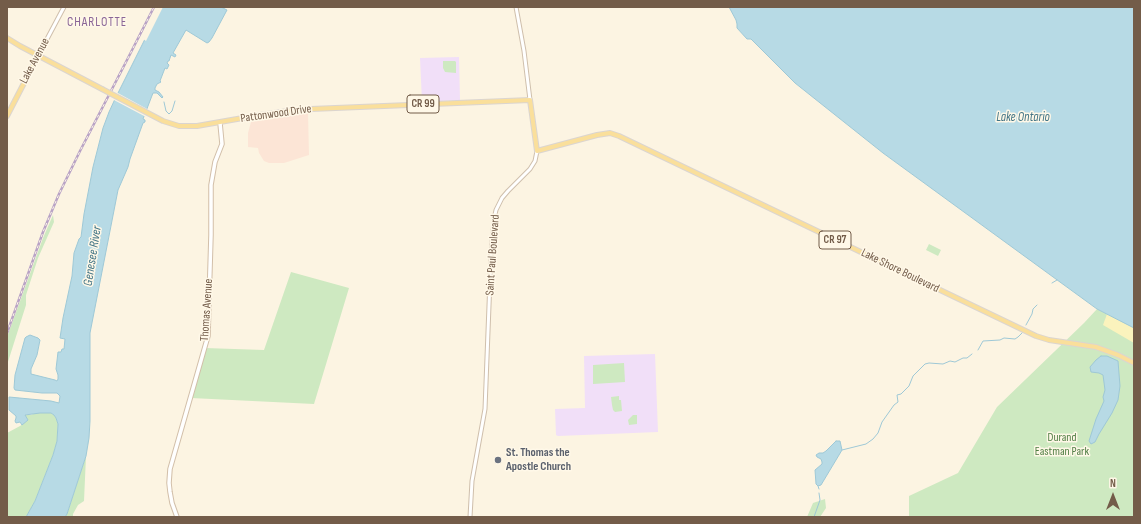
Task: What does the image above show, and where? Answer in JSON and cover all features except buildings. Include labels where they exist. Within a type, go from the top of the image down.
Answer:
[{"type":"main road","points":[[7,38],[20,46]]},
{"type":"main road","points":[[7,41],[20,46]]},
{"type":"main road","name":"Pattonwood Drive","points":[[20,46],[163,121],[180,126],[197,126],[267,114],[311,109],[530,100]]},
{"type":"main road","name":"Lake Avenue","points":[[7,116],[38,56]]},
{"type":"main road","name":"Saint Paul Boulevard","points":[[530,100],[537,151]]},
{"type":"main road","name":"Thomas Avenue","points":[[177,517],[170,492],[170,469],[208,336],[211,185],[215,162],[222,144],[220,123]]},
{"type":"main road","name":"Lake Shore Boulevard","points":[[537,151],[597,135],[610,133],[619,136],[1036,336],[1050,340],[1096,347],[1134,363]]},
{"type":"street","name":"Lake Avenue","points":[[38,56],[64,7]]},
{"type":"street","name":"Saint Paul Boulevard","points":[[516,7],[523,44],[530,100]]},
{"type":"street","name":"Saint Paul Boulevard","points":[[470,517],[472,481],[485,409],[491,254],[494,219],[496,210],[502,198],[530,169],[536,158],[537,151]]},
{"type":"shaded area","points":[[459,57],[460,100],[422,102],[420,58]]},
{"type":"shaded area","points":[[308,113],[309,155],[284,163],[269,163],[264,161],[258,148],[248,147],[248,133],[251,122]]},
{"type":"shaded area","points":[[655,354],[658,432],[556,435],[555,409],[585,408],[584,356]]},
{"type":"green space","points":[[443,61],[455,61],[456,73],[445,72],[443,68]]},
{"type":"green space","points":[[53,215],[54,222],[38,258],[26,295],[26,305],[7,365],[7,337],[43,238]]},
{"type":"green space","points":[[929,244],[941,250],[938,256],[926,250]]},
{"type":"green space","points":[[291,272],[349,288],[314,404],[191,398],[205,348],[264,350]]},
{"type":"green space","name":"Durand Eastman Park","points":[[1097,309],[1134,328],[1134,517],[909,517],[909,496],[958,473],[997,407]]},
{"type":"green space","points":[[624,363],[625,382],[593,384],[593,365]]},
{"type":"green space","points":[[619,396],[622,411],[615,412],[613,410],[611,397]]},
{"type":"green space","points":[[35,413],[51,413],[54,415],[58,424],[57,441],[35,501],[26,517],[7,517],[7,433],[28,420],[24,415],[31,415]]},
{"type":"green space","points":[[633,415],[637,415],[637,424],[629,425],[628,420]]},
{"type":"green space","points":[[86,456],[84,501],[78,505],[73,517],[65,517],[67,514]]},
{"type":"green space","points":[[825,499],[826,508],[820,517],[807,517],[813,503]]},
{"type":"sand","points":[[1107,314],[1134,328],[1134,343],[1103,325]]},
{"type":"water","name":"Genesee River","points":[[161,7],[221,7],[227,10],[212,38],[207,43],[186,30],[173,53],[176,55],[175,57],[171,55],[167,63],[169,65],[167,69],[165,68],[160,81],[161,82],[157,84],[155,88],[155,90],[163,97],[162,98],[157,93],[153,93],[143,119],[145,122],[143,123],[128,167],[118,190],[90,333],[90,421],[86,456],[65,517],[26,517],[35,501],[53,455],[57,441],[58,424],[56,418],[51,413],[25,415],[28,420],[22,425],[20,422],[16,423],[16,416],[9,410],[9,397],[59,403],[60,396],[57,393],[15,390],[15,375],[25,338],[30,335],[40,340],[37,355],[31,369],[31,374],[57,381],[58,379],[56,369],[58,352],[61,352],[62,349],[64,349],[65,339],[60,338],[72,276],[74,253],[81,237],[93,167],[103,128],[115,99]]},
{"type":"water","name":"Lake Ontario","points":[[729,7],[1134,7],[1134,328],[1097,309],[883,153],[795,83],[751,39],[747,39],[737,28],[736,20]]},
{"type":"water","points":[[1101,356],[1107,356],[1118,361],[1120,386],[1118,400],[1112,413],[1095,442],[1091,444],[1089,441],[1104,401],[1103,397],[1105,390],[1103,375],[1091,372],[1090,367]]},
{"type":"water","points":[[836,441],[840,441],[842,450],[821,485],[818,486],[816,484],[815,470],[822,464],[822,462],[816,455],[826,451]]},
{"type":"pier","points":[[160,7],[163,7],[146,41],[143,39]]},
{"type":"pier","points":[[116,92],[149,110],[146,117],[112,99]]},
{"type":"waterway","points":[[164,102],[166,111],[169,114],[172,111],[175,101]]},
{"type":"waterway","points":[[1052,283],[1057,280]]},
{"type":"waterway","points":[[1026,325],[1033,309],[1037,305]]},
{"type":"waterway","points":[[978,350],[983,341],[1000,340],[1004,338],[1015,339],[1023,332]]},
{"type":"waterway","points":[[842,450],[866,444],[873,439],[878,433],[882,422],[894,405],[898,402],[897,395],[901,394],[909,386],[913,376],[925,364],[943,364],[950,361],[955,362],[963,358],[967,358],[972,354]]},
{"type":"waterway","points":[[814,517],[820,500],[819,493]]},
{"type":"railway","points":[[7,333],[43,232],[59,194],[154,7]]},
{"type":"place","name":"St. Thomas the Apostle Church","points":[[498,460]]},
{"type":"district","name":"CHARLOTTE","points":[[97,23]]}]
